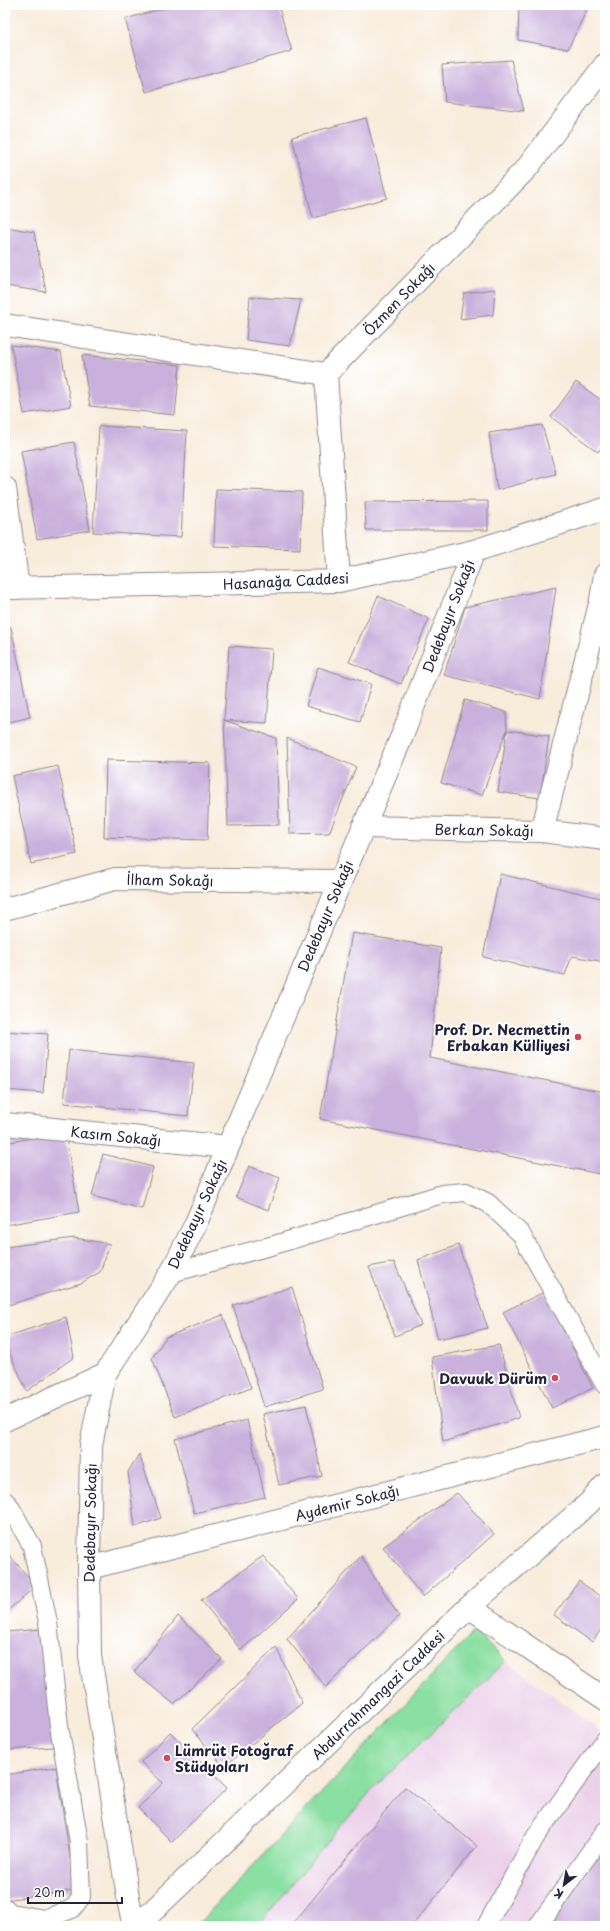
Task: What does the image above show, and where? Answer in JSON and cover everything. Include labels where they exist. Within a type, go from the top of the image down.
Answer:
[{"type":"street","name":"Özmen Sokağı","points":[[326,374],[527,168],[605,65]]},
{"type":"street","points":[[5,325],[326,374],[338,581]]},
{"type":"street","points":[[5,488],[11,588]]},
{"type":"street","name":"Hasanağa Caddesi","points":[[11,588],[338,581],[474,551],[605,509]]},
{"type":"street","name":"Dedebayır Sokağı","points":[[136,1926],[128,1896],[90,1656],[89,1568],[91,1445],[105,1374],[171,1273],[196,1223],[402,736],[474,551]]},
{"type":"street","points":[[542,831],[605,575]]},
{"type":"street","name":"Berkan Sokağı","points":[[363,827],[542,831],[605,839]]},
{"type":"street","name":"İlham Sokağı","points":[[5,909],[115,879],[340,881]]},
{"type":"street","name":"Kasım Sokağı","points":[[5,1124],[228,1147]]},
{"type":"street","points":[[5,1420],[105,1374]]},
{"type":"street","name":"Aydemir Sokağı","points":[[89,1568],[605,1437]]},
{"type":"street","name":"Abdurrahmangazi Caddesi","points":[[136,1926],[469,1607],[597,1503],[605,1485]]},
{"type":"street","points":[[469,1607],[605,1699]]},
{"type":"lane","points":[[171,1273],[274,1245],[442,1194],[466,1192],[488,1203],[521,1234],[605,1385]]},
{"type":"lane","points":[[5,1501],[9,1505],[32,1546],[48,1622],[59,1726],[79,1842],[81,1897],[72,1909],[44,1919],[11,1913],[5,1908]]},
{"type":"lane","points":[[486,1926],[536,1836],[605,1740]]},
{"type":"lane","points":[[538,1926],[605,1831]]},
{"type":"shaded area","points":[[506,1661],[593,1725],[605,1736],[605,1926],[257,1926],[371,1791]]},
{"type":"green space","points":[[474,1631],[506,1661],[371,1791],[257,1926],[196,1926]]},
{"type":"building","points":[[176,5],[278,5],[292,51],[146,92],[125,19]]},
{"type":"building","points":[[519,5],[589,5],[568,49],[518,40]]},
{"type":"building","points":[[511,60],[524,111],[445,102],[442,65]]},
{"type":"building","points":[[366,118],[387,198],[313,218],[292,137]]},
{"type":"building","points":[[5,227],[34,232],[46,292],[5,286]]},
{"type":"building","points":[[495,289],[493,315],[460,319],[464,293]]},
{"type":"building","points":[[250,297],[301,300],[290,346],[246,340]]},
{"type":"building","points":[[11,345],[61,352],[71,406],[24,414]]},
{"type":"building","points":[[82,355],[180,365],[175,415],[90,406]]},
{"type":"building","points":[[576,382],[605,403],[605,442],[598,452],[551,417]]},
{"type":"building","points":[[542,425],[556,474],[497,490],[489,433]]},
{"type":"building","points":[[99,426],[187,431],[181,537],[93,532]]},
{"type":"building","points":[[74,442],[90,530],[37,539],[21,451]]},
{"type":"building","points":[[216,489],[302,492],[300,549],[214,546]]},
{"type":"building","points":[[488,501],[488,530],[366,530],[365,502]]},
{"type":"building","points":[[556,587],[540,699],[444,675],[465,607]]},
{"type":"building","points":[[378,596],[429,619],[401,684],[349,662]]},
{"type":"building","points":[[11,627],[30,717],[5,723],[5,628]]},
{"type":"building","points":[[229,646],[272,649],[267,723],[224,720]]},
{"type":"building","points":[[318,667],[371,684],[360,722],[306,706]]},
{"type":"building","points":[[465,700],[506,712],[507,730],[482,795],[441,783]]},
{"type":"building","points":[[224,720],[276,738],[279,825],[228,826]]},
{"type":"building","points":[[507,730],[549,736],[540,798],[498,792]]},
{"type":"building","points":[[287,738],[356,767],[329,833],[290,834]]},
{"type":"building","points":[[106,760],[210,763],[207,840],[104,837]]},
{"type":"building","points":[[58,766],[77,854],[31,864],[12,776]]},
{"type":"building","points":[[500,874],[605,899],[605,962],[572,956],[565,975],[483,957]]},
{"type":"building","points":[[352,933],[441,948],[430,1058],[605,1092],[605,1175],[320,1119]]},
{"type":"building","points":[[5,1031],[48,1034],[43,1093],[5,1090]]},
{"type":"building","points":[[69,1050],[194,1063],[188,1116],[64,1103]]},
{"type":"building","points":[[65,1132],[79,1212],[5,1225],[5,1143]]},
{"type":"building","points":[[103,1154],[153,1167],[142,1209],[92,1196]]},
{"type":"building","points":[[249,1166],[280,1178],[268,1210],[236,1197]]},
{"type":"building","points":[[75,1238],[110,1244],[100,1272],[81,1283],[5,1306],[5,1247]]},
{"type":"building","points":[[458,1245],[488,1328],[438,1339],[418,1260]]},
{"type":"building","points":[[394,1262],[421,1325],[395,1336],[369,1267]]},
{"type":"building","points":[[292,1287],[323,1389],[264,1407],[233,1305]]},
{"type":"building","points":[[544,1292],[593,1388],[552,1408],[503,1312]]},
{"type":"building","points":[[223,1315],[251,1388],[175,1417],[152,1358],[166,1337]]},
{"type":"building","points":[[66,1317],[74,1357],[27,1391],[5,1343],[5,1337]]},
{"type":"building","points":[[499,1345],[519,1418],[443,1442],[432,1357]]},
{"type":"building","points":[[306,1405],[322,1476],[279,1485],[263,1414]]},
{"type":"building","points":[[247,1420],[265,1497],[194,1513],[175,1439]]},
{"type":"building","points":[[139,1454],[161,1518],[135,1527],[128,1472]]},
{"type":"building","points":[[457,1493],[494,1534],[423,1597],[383,1547]]},
{"type":"building","points":[[5,1550],[36,1586],[5,1613]]},
{"type":"building","points":[[263,1556],[298,1599],[241,1650],[201,1600]]},
{"type":"building","points":[[361,1556],[399,1616],[326,1687],[287,1639]]},
{"type":"building","points":[[579,1581],[605,1600],[605,1624],[592,1642],[554,1615]]},
{"type":"building","points":[[178,1616],[222,1659],[174,1704],[134,1672]]},
{"type":"building","points":[[42,1629],[53,1747],[6,1750],[5,1632]]},
{"type":"building","points":[[276,1647],[302,1703],[224,1767],[192,1729]]},
{"type":"building","points":[[170,1732],[227,1788],[172,1842],[138,1808],[163,1783],[141,1762]]},
{"type":"building","points":[[56,1767],[75,1890],[5,1900],[5,1775]]},
{"type":"building","points":[[405,1787],[477,1846],[412,1926],[291,1926]]},
{"type":"building","points":[[605,1846],[605,1926],[550,1926]]},
{"type":"place","name":"Prof. Dr. Necmettin Erbakan Külliyesi","points":[[578,1037]]},
{"type":"place","name":"Davuuk Dürüm","points":[[555,1378]]},
{"type":"place","name":"Lümrüt Fotoğraf Stüdyoları","points":[[167,1758]]}]
